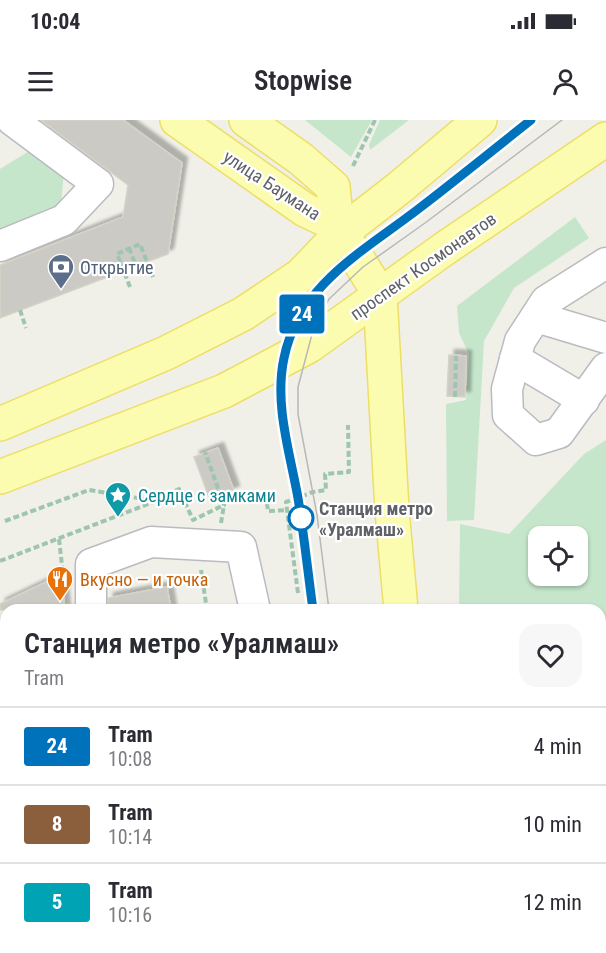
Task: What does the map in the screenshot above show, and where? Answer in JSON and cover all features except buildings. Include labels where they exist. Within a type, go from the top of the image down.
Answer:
[{"type":"main road","name":"улица Баумана","points":[[177,120],[305,210],[339,229]]},
{"type":"main road","name":"улица Баумана","points":[[246,120],[301,159],[333,187],[339,229]]},
{"type":"main road","points":[[0,424],[166,353],[243,314],[301,275],[339,229],[399,188],[480,120]]},
{"type":"main road","name":"проспект Космонавтов","points":[[0,477],[224,390],[309,346],[606,139]]},
{"type":"main road","points":[[339,229],[380,296],[392,510],[400,604]]},
{"type":"lane","points":[[0,246],[63,220],[98,184],[18,122]]},
{"type":"lane","points":[[606,263],[546,301],[520,341],[507,388],[508,415],[536,440],[559,433],[606,368]]},
{"type":"lane","points":[[536,317],[606,338]]},
{"type":"lane","points":[[515,359],[584,400]]},
{"type":"lane","points":[[91,604],[91,564],[152,542],[240,547],[254,604]]},
{"type":"path","points":[[353,166],[375,120]]},
{"type":"path","points":[[130,286],[117,254],[140,243],[153,277]]},
{"type":"path","points":[[129,249],[135,266]]},
{"type":"path","points":[[20,310],[26,328]]},
{"type":"path","points":[[455,397],[456,356]]},
{"type":"path","points":[[298,593],[286,502],[312,492],[326,490],[325,474],[349,472],[348,426]]},
{"type":"path","points":[[0,561],[156,501],[179,489],[193,520],[224,506],[206,452]]},
{"type":"path","points":[[5,521],[89,490],[156,501]]},
{"type":"path","points":[[267,503],[268,511],[287,510]]},
{"type":"path","points":[[59,539],[64,588]]},
{"type":"green space","points":[[305,120],[372,120],[351,157]]},
{"type":"green space","points":[[380,120],[409,120],[370,150],[369,145]]},
{"type":"green space","points":[[34,148],[64,171],[61,205],[0,233],[0,169]]},
{"type":"green space","points":[[575,217],[589,238],[514,288],[484,341],[474,520],[447,521],[446,404],[466,400],[469,354],[459,333],[457,306]]},
{"type":"green space","points":[[606,440],[606,604],[459,604],[460,524],[509,534],[584,454]]},
{"type":"tram line","points":[[312,604],[298,498],[282,411],[281,375],[292,332],[303,310],[336,272],[531,120]]},
{"type":"tram line","name":"24","points":[[312,604],[298,498],[282,416],[284,359],[298,320],[318,289],[355,254],[416,211],[531,120]]},
{"type":"tram line","points":[[328,604],[317,515],[298,414],[298,387],[315,323],[329,299],[363,267],[562,120]]},
{"type":"place","name":"Открытие","points":[[61,290]]},
{"type":"place","name":"Сердце с замками","points":[[118,518]]},
{"type":"place","name":"Станция метро «Уралмаш»","points":[[301,518]]},
{"type":"place","name":"Вкусно — и точка","points":[[60,602]]}]
